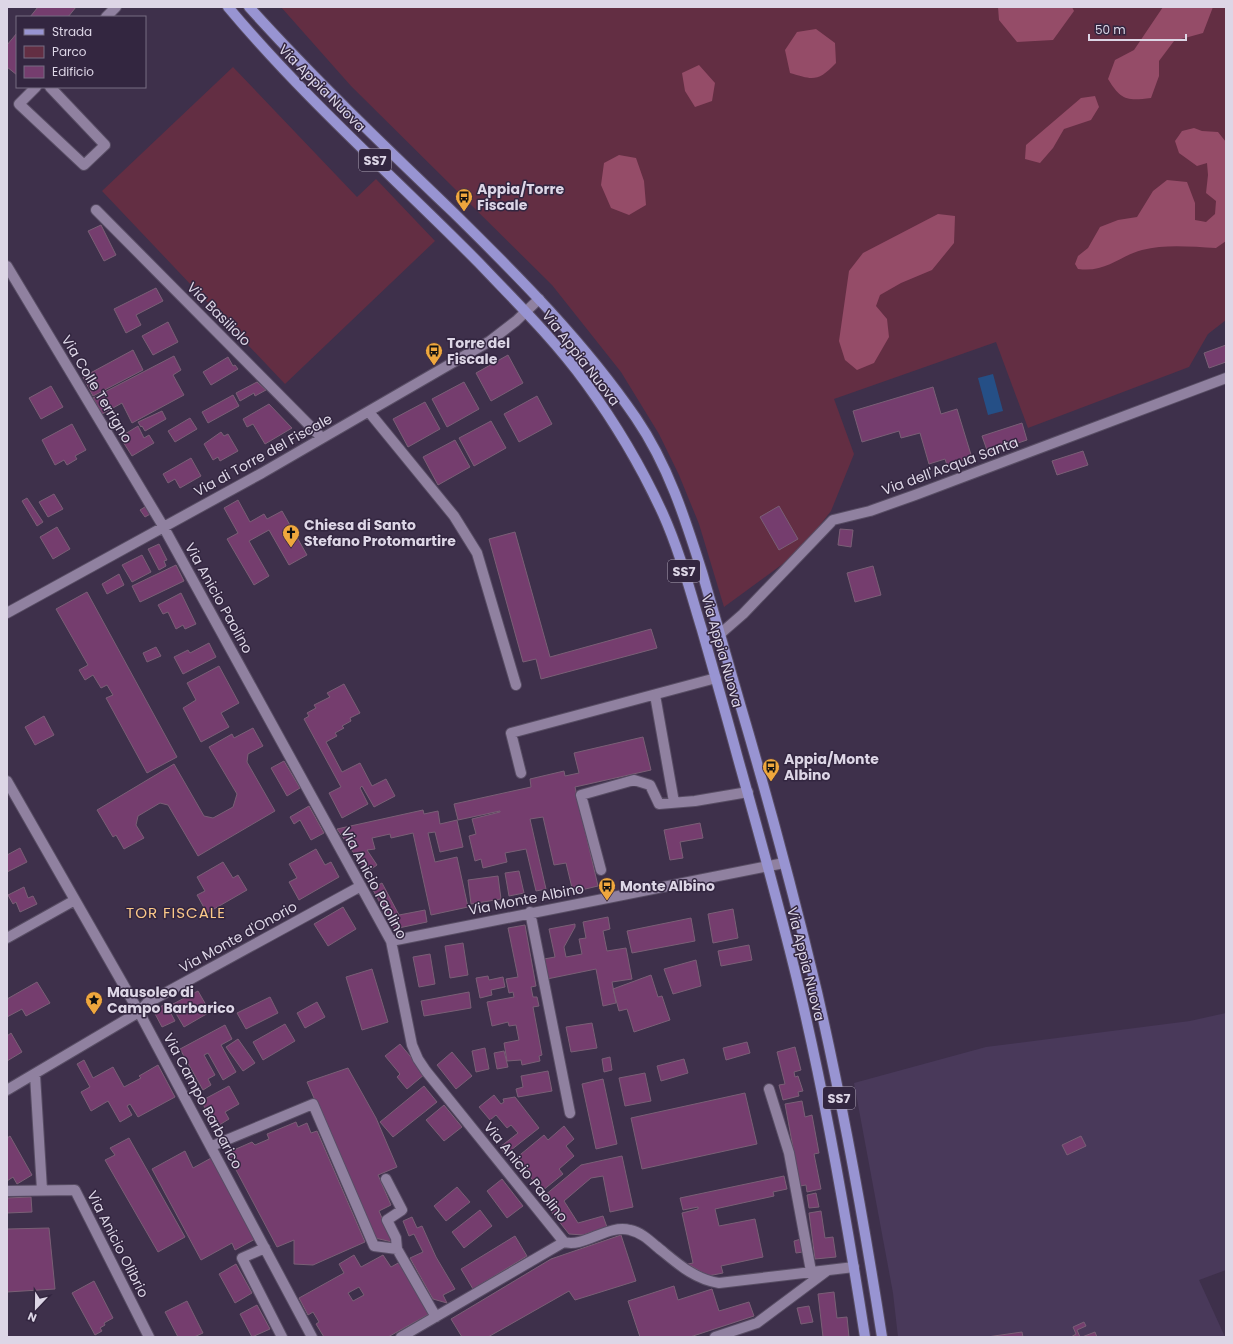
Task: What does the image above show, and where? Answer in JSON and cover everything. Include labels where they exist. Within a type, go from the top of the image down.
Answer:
[{"type":"main road","name":"Via Appia Nuova","points":[[228,7],[301,89],[526,311],[586,382],[641,470],[664,516],[679,554],[716,678],[748,792],[800,993],[854,1267],[866,1337]]},
{"type":"main road","name":"Via Appia Nuova","points":[[249,7],[306,69],[539,298],[608,379],[638,421],[661,462],[688,526],[761,774],[808,956],[832,1063],[882,1337]]},
{"type":"street","points":[[107,16],[116,7]]},
{"type":"street","points":[[35,88],[20,104],[84,165],[105,145],[51,88]]},
{"type":"street","name":"Via Basiliolo","points":[[96,210],[322,438]]},
{"type":"street","name":"Via Colle Terrigno","points":[[8,271],[163,526]]},
{"type":"street","name":"Via di Torre del Fiscale","points":[[7,613],[262,473],[490,341],[539,298]]},
{"type":"street","name":"Via dell'Acqua Santa","points":[[720,634],[749,608],[833,520],[885,506],[1226,378]]},
{"type":"street","points":[[369,412],[454,516],[477,554],[516,685]]},
{"type":"street","name":"Via Anicio Paolino","points":[[163,526],[391,941],[412,1045],[418,1059],[426,1071],[564,1242]]},
{"type":"street","points":[[521,773],[511,733],[716,678]]},
{"type":"street","points":[[654,695],[674,802]]},
{"type":"street","points":[[601,870],[581,795],[634,780],[650,785],[659,804],[695,801],[748,792]]},
{"type":"street","name":"Via Campo Barbarico","points":[[7,781],[140,1012],[265,1248]]},
{"type":"street","name":"Via Monte Albino","points":[[391,941],[530,912],[784,863]]},
{"type":"street","name":"Via Monte d'Onorio","points":[[7,1090],[35,1075],[140,1012],[147,1003],[361,886]]},
{"type":"street","points":[[7,938],[75,900]]},
{"type":"street","points":[[530,912],[570,1113]]},
{"type":"street","points":[[7,1191],[42,1190],[35,1075]]},
{"type":"street","points":[[769,1089],[789,1153],[811,1271]]},
{"type":"street","points":[[212,1146],[313,1104],[374,1246],[397,1249]]},
{"type":"street","points":[[386,1179],[402,1210],[387,1220],[396,1238],[397,1249],[436,1317]]},
{"type":"street","name":"Via Anicio Olibrio","points":[[42,1190],[74,1190],[149,1337]]},
{"type":"street","name":"Via Anicio Paolino","points":[[401,1337],[564,1242],[573,1243],[618,1229],[630,1230],[644,1236],[690,1273],[700,1279],[719,1283],[854,1267]]},
{"type":"street","points":[[282,1337],[242,1258],[265,1248],[312,1337]]},
{"type":"street","points":[[715,1337],[757,1323],[828,1270]]},
{"type":"shaded area","points":[[998,7],[1072,7],[1074,11],[1053,40],[1017,42],[999,20]]},
{"type":"shaded area","points":[[1163,7],[1213,7],[1203,33],[1174,41],[1159,61],[1159,76],[1151,98],[1125,98],[1117,91],[1108,79],[1115,60],[1134,50]]},
{"type":"shaded area","points":[[816,29],[835,43],[836,63],[824,74],[815,78],[790,73],[785,50],[797,32]]},
{"type":"shaded area","points":[[699,65],[715,83],[712,101],[695,107],[685,91],[682,73]]},
{"type":"shaded area","points":[[1095,96],[1099,107],[1091,120],[1064,129],[1053,148],[1040,163],[1025,159],[1026,145],[1081,98]]},
{"type":"shaded area","points":[[1194,128],[1202,131],[1218,132],[1226,142],[1226,241],[1216,248],[1179,246],[1151,248],[1134,253],[1097,269],[1078,269],[1075,264],[1078,256],[1088,248],[1100,227],[1118,220],[1137,217],[1153,191],[1167,180],[1187,182],[1195,203],[1195,220],[1206,222],[1215,214],[1216,201],[1206,193],[1208,175],[1207,163],[1197,166],[1179,153],[1175,141],[1182,131]]},
{"type":"shaded area","points":[[619,155],[636,158],[644,181],[646,205],[629,215],[611,208],[601,185],[604,163]]},
{"type":"shaded area","points":[[938,214],[955,216],[954,243],[932,270],[901,283],[880,295],[876,306],[887,319],[889,337],[874,363],[857,370],[845,360],[839,341],[849,271],[863,253]]},
{"type":"shaded area","points":[[1226,1013],[1226,1270],[1199,1280],[1225,1337],[898,1337],[893,1293],[854,1083],[986,1047],[1190,1021]]},
{"type":"green space","points":[[281,7],[1226,7],[1226,320],[1208,334],[1189,367],[1028,428],[996,342],[834,399],[854,454],[831,511],[799,552],[724,607],[699,524],[679,475],[659,434],[621,372],[552,285],[351,86]]},
{"type":"green space","points":[[233,67],[357,197],[376,179],[435,241],[285,384],[102,191]]},
{"type":"water","points":[[993,374],[1003,411],[988,415],[978,378]]},
{"type":"building","points":[[38,7],[76,7],[69,16],[31,16]]},
{"type":"building","points":[[16,34],[16,74],[7,67],[7,45]]},
{"type":"building","points":[[101,225],[116,255],[104,261],[88,231]]},
{"type":"building","points":[[156,288],[163,301],[136,315],[141,325],[126,333],[114,309]]},
{"type":"building","points":[[168,322],[178,342],[153,355],[142,336]]},
{"type":"building","points":[[1226,345],[1226,362],[1209,368],[1204,353]]},
{"type":"building","points":[[133,350],[143,370],[93,396],[83,377]]},
{"type":"building","points":[[508,355],[523,383],[491,401],[476,373]]},
{"type":"building","points":[[174,356],[181,370],[173,375],[184,395],[132,423],[122,403],[102,414],[93,398]]},
{"type":"building","points":[[228,357],[233,366],[235,365],[238,369],[211,385],[203,372]]},
{"type":"building","points":[[257,382],[266,390],[255,396],[254,393],[240,401],[236,393]]},
{"type":"building","points":[[464,382],[479,409],[447,427],[432,399]]},
{"type":"building","points":[[51,386],[63,407],[41,419],[29,398]]},
{"type":"building","points":[[933,387],[941,414],[957,409],[972,458],[947,465],[945,459],[929,464],[920,433],[901,438],[899,431],[862,442],[853,411]]},
{"type":"building","points":[[233,395],[239,406],[208,423],[202,412]]},
{"type":"building","points":[[537,396],[552,424],[519,442],[504,414]]},
{"type":"building","points":[[425,402],[440,429],[408,447],[393,419]]},
{"type":"building","points":[[269,404],[292,428],[265,444],[253,424],[247,427],[243,419]]},
{"type":"building","points":[[162,411],[166,419],[145,431],[138,422]]},
{"type":"building","points":[[190,418],[197,429],[175,442],[168,431]]},
{"type":"building","points":[[491,421],[506,448],[474,466],[459,438]]},
{"type":"building","points":[[1022,423],[1027,440],[988,453],[982,436]]},
{"type":"building","points":[[72,424],[86,450],[75,456],[77,459],[67,465],[64,460],[55,465],[42,440]]},
{"type":"building","points":[[138,426],[144,438],[149,435],[154,443],[132,456],[120,437]]},
{"type":"building","points":[[221,432],[224,436],[228,434],[238,451],[220,461],[218,457],[213,460],[204,444]]},
{"type":"building","points":[[455,440],[470,467],[438,485],[423,457]]},
{"type":"building","points":[[1083,451],[1088,465],[1057,475],[1052,461]]},
{"type":"building","points":[[191,458],[201,476],[180,488],[175,479],[168,483],[163,474]]},
{"type":"building","points":[[54,494],[63,509],[48,517],[39,502]]},
{"type":"building","points":[[27,498],[43,522],[37,526],[22,501]]},
{"type":"building","name":"Chiesa di Santo Stefano Protomartire","points":[[238,500],[250,522],[264,514],[267,519],[282,511],[307,555],[289,565],[269,530],[249,541],[269,576],[254,585],[227,539],[238,533],[224,508]]},
{"type":"building","points":[[148,505],[152,513],[145,517],[140,510]]},
{"type":"building","points":[[779,506],[798,539],[779,550],[760,517]]},
{"type":"building","points":[[57,527],[70,549],[53,559],[40,537]]},
{"type":"building","points":[[840,529],[853,530],[851,547],[838,545]]},
{"type":"building","points":[[515,532],[550,657],[651,629],[657,648],[541,679],[536,659],[523,662],[489,539]]},
{"type":"building","points":[[159,544],[167,560],[164,561],[166,566],[159,570],[148,549]]},
{"type":"building","points":[[142,555],[151,572],[132,582],[122,565]]},
{"type":"building","points":[[176,565],[184,581],[140,602],[132,586]]},
{"type":"building","points":[[873,566],[881,595],[855,602],[847,573]]},
{"type":"building","points":[[119,574],[124,585],[107,594],[102,584]]},
{"type":"building","points":[[87,592],[177,757],[147,773],[106,698],[113,695],[107,685],[101,688],[93,675],[85,680],[79,670],[88,665],[56,609]]},
{"type":"building","points":[[181,593],[196,624],[185,629],[183,625],[176,629],[168,612],[163,614],[158,605]]},
{"type":"building","points":[[209,643],[216,657],[183,674],[174,657],[188,650],[190,653]]},
{"type":"building","points":[[156,647],[161,656],[147,662],[143,653]]},
{"type":"building","points":[[219,666],[239,703],[221,713],[229,727],[201,742],[183,708],[196,700],[187,683]]},
{"type":"building","points":[[344,684],[360,713],[350,718],[351,721],[342,726],[344,728],[335,733],[337,736],[326,742],[342,772],[360,763],[372,786],[386,779],[395,796],[374,807],[362,786],[360,788],[368,804],[342,818],[329,793],[341,787],[304,719],[309,716],[307,713],[316,708],[314,705],[330,697],[327,693]]},
{"type":"building","points":[[44,716],[54,735],[35,745],[25,727]]},
{"type":"building","points":[[253,728],[263,746],[248,754],[247,762],[275,811],[198,856],[168,805],[160,803],[138,816],[136,825],[144,838],[124,849],[116,835],[113,837],[97,810],[174,764],[204,816],[213,818],[233,807],[237,794],[209,747],[232,734],[234,738]]},
{"type":"building","points":[[643,737],[651,770],[575,787],[598,886],[573,892],[566,863],[554,865],[543,817],[530,819],[546,889],[536,891],[526,849],[505,853],[507,862],[483,868],[481,859],[475,861],[469,836],[476,834],[472,819],[500,811],[458,820],[454,804],[531,787],[530,779],[564,771],[565,776],[579,773],[574,753]]},
{"type":"building","points":[[284,761],[300,788],[287,796],[271,768]]},
{"type":"building","points":[[309,806],[324,833],[311,840],[300,820],[294,824],[290,817]]},
{"type":"building","points":[[423,810],[424,814],[438,811],[440,824],[457,820],[463,847],[440,852],[435,832],[428,833],[435,862],[457,857],[468,907],[431,915],[413,833],[391,838],[390,834],[372,838],[375,849],[367,850],[377,865],[367,872],[337,829]]},
{"type":"building","points":[[700,823],[703,838],[680,842],[683,858],[670,860],[664,830]]},
{"type":"building","points":[[20,848],[27,862],[7,872],[7,855]]},
{"type":"building","points":[[316,849],[325,865],[331,862],[339,877],[299,900],[289,882],[297,878],[289,864]]},
{"type":"building","points":[[223,862],[233,878],[238,875],[247,890],[207,913],[197,895],[205,891],[197,877]]},
{"type":"building","points":[[519,871],[524,893],[509,896],[505,873]]},
{"type":"building","points":[[498,876],[501,899],[471,904],[468,880]]},
{"type":"building","points":[[382,883],[399,915],[425,910],[427,922],[394,929],[372,888]]},
{"type":"building","points":[[24,887],[28,898],[33,896],[37,904],[20,912],[16,902],[13,904],[8,895]]},
{"type":"building","points":[[343,907],[356,929],[328,946],[314,924]]},
{"type":"building","points":[[733,909],[738,938],[713,943],[708,914]]},
{"type":"building","points":[[608,917],[610,929],[603,931],[607,951],[626,948],[632,979],[612,982],[616,1003],[603,1006],[596,969],[547,979],[544,959],[555,957],[549,929],[575,924],[575,927],[564,947],[566,957],[582,954],[579,939],[586,938],[583,922]]},
{"type":"building","points":[[691,918],[695,941],[632,953],[627,931]]},
{"type":"building","points":[[525,925],[536,986],[531,987],[533,997],[537,997],[539,1006],[533,1007],[542,1055],[539,1056],[540,1061],[522,1065],[521,1060],[507,1061],[504,1043],[519,1040],[516,1025],[509,1026],[508,1022],[492,1026],[487,1002],[514,997],[513,992],[509,993],[506,979],[518,977],[508,928]]},
{"type":"building","points":[[463,943],[468,975],[450,978],[445,946]]},
{"type":"building","points":[[749,945],[752,960],[721,966],[718,951]]},
{"type":"building","points":[[430,954],[435,984],[419,987],[413,957]]},
{"type":"building","points":[[696,960],[701,986],[673,994],[664,969]]},
{"type":"building","points":[[372,969],[388,1022],[362,1030],[346,977]]},
{"type":"building","points":[[651,975],[658,997],[662,996],[670,1020],[634,1032],[627,1009],[619,1011],[613,989]]},
{"type":"building","points":[[488,976],[489,980],[503,977],[505,987],[491,990],[492,995],[480,998],[476,978]]},
{"type":"building","points":[[37,982],[50,1003],[26,1016],[22,1009],[7,1017],[7,999]]},
{"type":"building","points":[[198,991],[210,1012],[184,1027],[171,1005]]},
{"type":"building","points":[[469,992],[471,1008],[424,1016],[421,1001]]},
{"type":"building","points":[[270,997],[278,1013],[246,1029],[237,1013]]},
{"type":"building","points":[[317,1002],[325,1017],[305,1028],[297,1013]]},
{"type":"building","points":[[166,1004],[175,1021],[162,1027],[153,1010]]},
{"type":"building","points":[[592,1023],[597,1048],[571,1052],[566,1027]]},
{"type":"building","points":[[285,1024],[295,1041],[263,1060],[253,1042]]},
{"type":"building","points":[[225,1025],[232,1039],[221,1045],[236,1072],[223,1080],[208,1053],[204,1055],[215,1075],[208,1079],[211,1085],[203,1090],[180,1049]]},
{"type":"building","points":[[11,1033],[22,1052],[7,1061],[7,1036]]},
{"type":"building","points":[[238,1039],[255,1063],[243,1071],[226,1047]]},
{"type":"building","points":[[747,1042],[750,1053],[726,1060],[723,1048]]},
{"type":"building","points":[[400,1044],[425,1074],[407,1089],[397,1077],[400,1074],[385,1056]]},
{"type":"building","points":[[795,1047],[801,1070],[794,1072],[795,1077],[798,1076],[803,1091],[798,1092],[799,1096],[783,1100],[779,1085],[785,1084],[777,1052]]},
{"type":"building","points":[[485,1048],[489,1069],[476,1072],[472,1051]]},
{"type":"building","points":[[504,1051],[508,1067],[497,1069],[494,1053]]},
{"type":"building","points":[[452,1052],[472,1076],[456,1089],[437,1065]]},
{"type":"building","points":[[610,1057],[612,1070],[604,1072],[602,1059]]},
{"type":"building","points":[[684,1059],[688,1073],[661,1081],[657,1066]]},
{"type":"building","points":[[84,1060],[93,1078],[113,1067],[124,1087],[141,1078],[139,1076],[158,1065],[175,1097],[138,1117],[130,1104],[127,1106],[132,1115],[120,1122],[108,1101],[91,1111],[81,1092],[90,1087],[77,1064]]},
{"type":"building","points":[[348,1068],[376,1118],[397,1167],[378,1175],[391,1205],[379,1211],[392,1242],[375,1238],[307,1082]]},
{"type":"building","points":[[548,1071],[552,1091],[518,1097],[516,1089],[523,1087],[521,1076]]},
{"type":"building","points":[[645,1073],[651,1101],[625,1106],[619,1078]]},
{"type":"building","points":[[603,1079],[617,1144],[596,1149],[582,1084]]},
{"type":"building","points":[[229,1086],[239,1104],[225,1112],[229,1119],[216,1127],[201,1101]]},
{"type":"building","points":[[424,1086],[437,1102],[393,1137],[380,1122]]},
{"type":"building","points":[[745,1093],[757,1144],[642,1169],[631,1118]]},
{"type":"building","points":[[494,1095],[501,1104],[504,1102],[503,1099],[515,1097],[539,1128],[506,1154],[500,1147],[518,1133],[511,1125],[507,1128],[496,1115],[490,1120],[479,1107]]},
{"type":"building","points":[[802,1101],[805,1117],[812,1115],[819,1153],[814,1154],[821,1189],[807,1192],[806,1185],[800,1186],[785,1104]]},
{"type":"building","points":[[444,1105],[462,1127],[444,1141],[426,1120]]},
{"type":"building","points":[[296,1122],[298,1127],[307,1123],[311,1133],[317,1131],[365,1242],[313,1265],[294,1264],[294,1240],[277,1247],[227,1153],[252,1142],[255,1145],[269,1139],[267,1134]]},
{"type":"building","points":[[564,1126],[574,1139],[566,1146],[574,1156],[559,1169],[563,1174],[542,1191],[515,1159],[544,1135],[548,1140]]},
{"type":"building","points":[[10,1136],[32,1175],[17,1184],[13,1177],[7,1181],[7,1138]]},
{"type":"building","points":[[1081,1136],[1086,1146],[1067,1155],[1062,1145]]},
{"type":"building","points":[[129,1138],[185,1237],[158,1252],[105,1160],[115,1155],[110,1148]]},
{"type":"building","points":[[185,1151],[193,1168],[213,1157],[257,1238],[235,1250],[232,1243],[201,1260],[152,1169]]},
{"type":"building","points":[[622,1156],[633,1207],[610,1212],[603,1176],[591,1178],[564,1201],[578,1223],[603,1216],[607,1227],[583,1235],[569,1234],[550,1210],[553,1207],[544,1196],[581,1165]]},
{"type":"building","points":[[784,1176],[787,1189],[773,1192],[774,1196],[715,1209],[719,1226],[755,1219],[763,1257],[721,1266],[723,1273],[708,1276],[688,1264],[693,1263],[682,1213],[698,1209],[698,1207],[683,1210],[680,1198]]},
{"type":"building","points":[[502,1179],[523,1206],[507,1218],[487,1191]]},
{"type":"building","points":[[457,1187],[470,1202],[446,1221],[434,1206]]},
{"type":"building","points":[[816,1193],[819,1207],[809,1208],[807,1195]]},
{"type":"building","points":[[31,1197],[32,1212],[7,1213],[7,1198]]},
{"type":"building","points":[[480,1210],[492,1226],[464,1248],[452,1232]]},
{"type":"building","points":[[821,1211],[825,1238],[833,1237],[836,1257],[815,1259],[809,1213]]},
{"type":"building","points":[[412,1217],[417,1228],[422,1226],[436,1257],[455,1289],[443,1295],[447,1303],[433,1299],[410,1258],[423,1252],[414,1234],[409,1236],[403,1221]]},
{"type":"building","points":[[49,1228],[55,1289],[7,1292],[7,1229]]},
{"type":"building","points":[[621,1235],[636,1281],[575,1300],[569,1291],[488,1337],[462,1337],[451,1319],[551,1259]]},
{"type":"building","points":[[515,1236],[527,1256],[473,1289],[461,1269]]},
{"type":"building","points":[[801,1239],[803,1252],[796,1253],[794,1241]]},
{"type":"building","points":[[354,1255],[361,1267],[383,1255],[391,1267],[400,1262],[429,1314],[388,1337],[324,1337],[316,1324],[319,1322],[313,1312],[308,1315],[299,1298],[344,1273],[339,1264]],"holes":[[[359,1287],[364,1295],[353,1301],[348,1293]]]},
{"type":"building","points":[[236,1264],[252,1293],[235,1303],[219,1274]]},
{"type":"building","points":[[94,1281],[113,1318],[104,1323],[105,1325],[100,1328],[102,1331],[95,1335],[72,1293]]},
{"type":"building","points":[[674,1286],[678,1300],[712,1289],[719,1311],[749,1302],[754,1316],[690,1337],[640,1337],[628,1301]]},
{"type":"building","points":[[834,1292],[837,1318],[847,1317],[849,1337],[823,1337],[818,1294]]},
{"type":"building","points":[[187,1301],[203,1333],[194,1337],[178,1337],[165,1312]]},
{"type":"building","points":[[257,1305],[270,1329],[252,1337],[240,1314]]},
{"type":"building","points":[[809,1306],[813,1322],[801,1324],[797,1308]]},
{"type":"building","points":[[1084,1322],[1086,1326],[1077,1330],[1080,1337],[1071,1337],[1076,1334],[1073,1327]]},
{"type":"building","points":[[1022,1332],[1023,1337],[987,1337]]},
{"type":"building","points":[[1095,1332],[1097,1337],[1082,1337]]},
{"type":"place","name":"Appia/Torre Fiscale","points":[[464,212]]},
{"type":"place","name":"Torre del Fiscale","points":[[434,366]]},
{"type":"place","name":"Chiesa di Santo Stefano Protomartire","points":[[291,548]]},
{"type":"place","name":"Appia/Monte Albino","points":[[771,782]]},
{"type":"place","name":"Monte Albino","points":[[607,901]]},
{"type":"place","name":"Mausoleo di Campo Barbarico","points":[[94,1015]]},
{"type":"district","name":"TOR FISCALE","points":[[176,912]]}]
